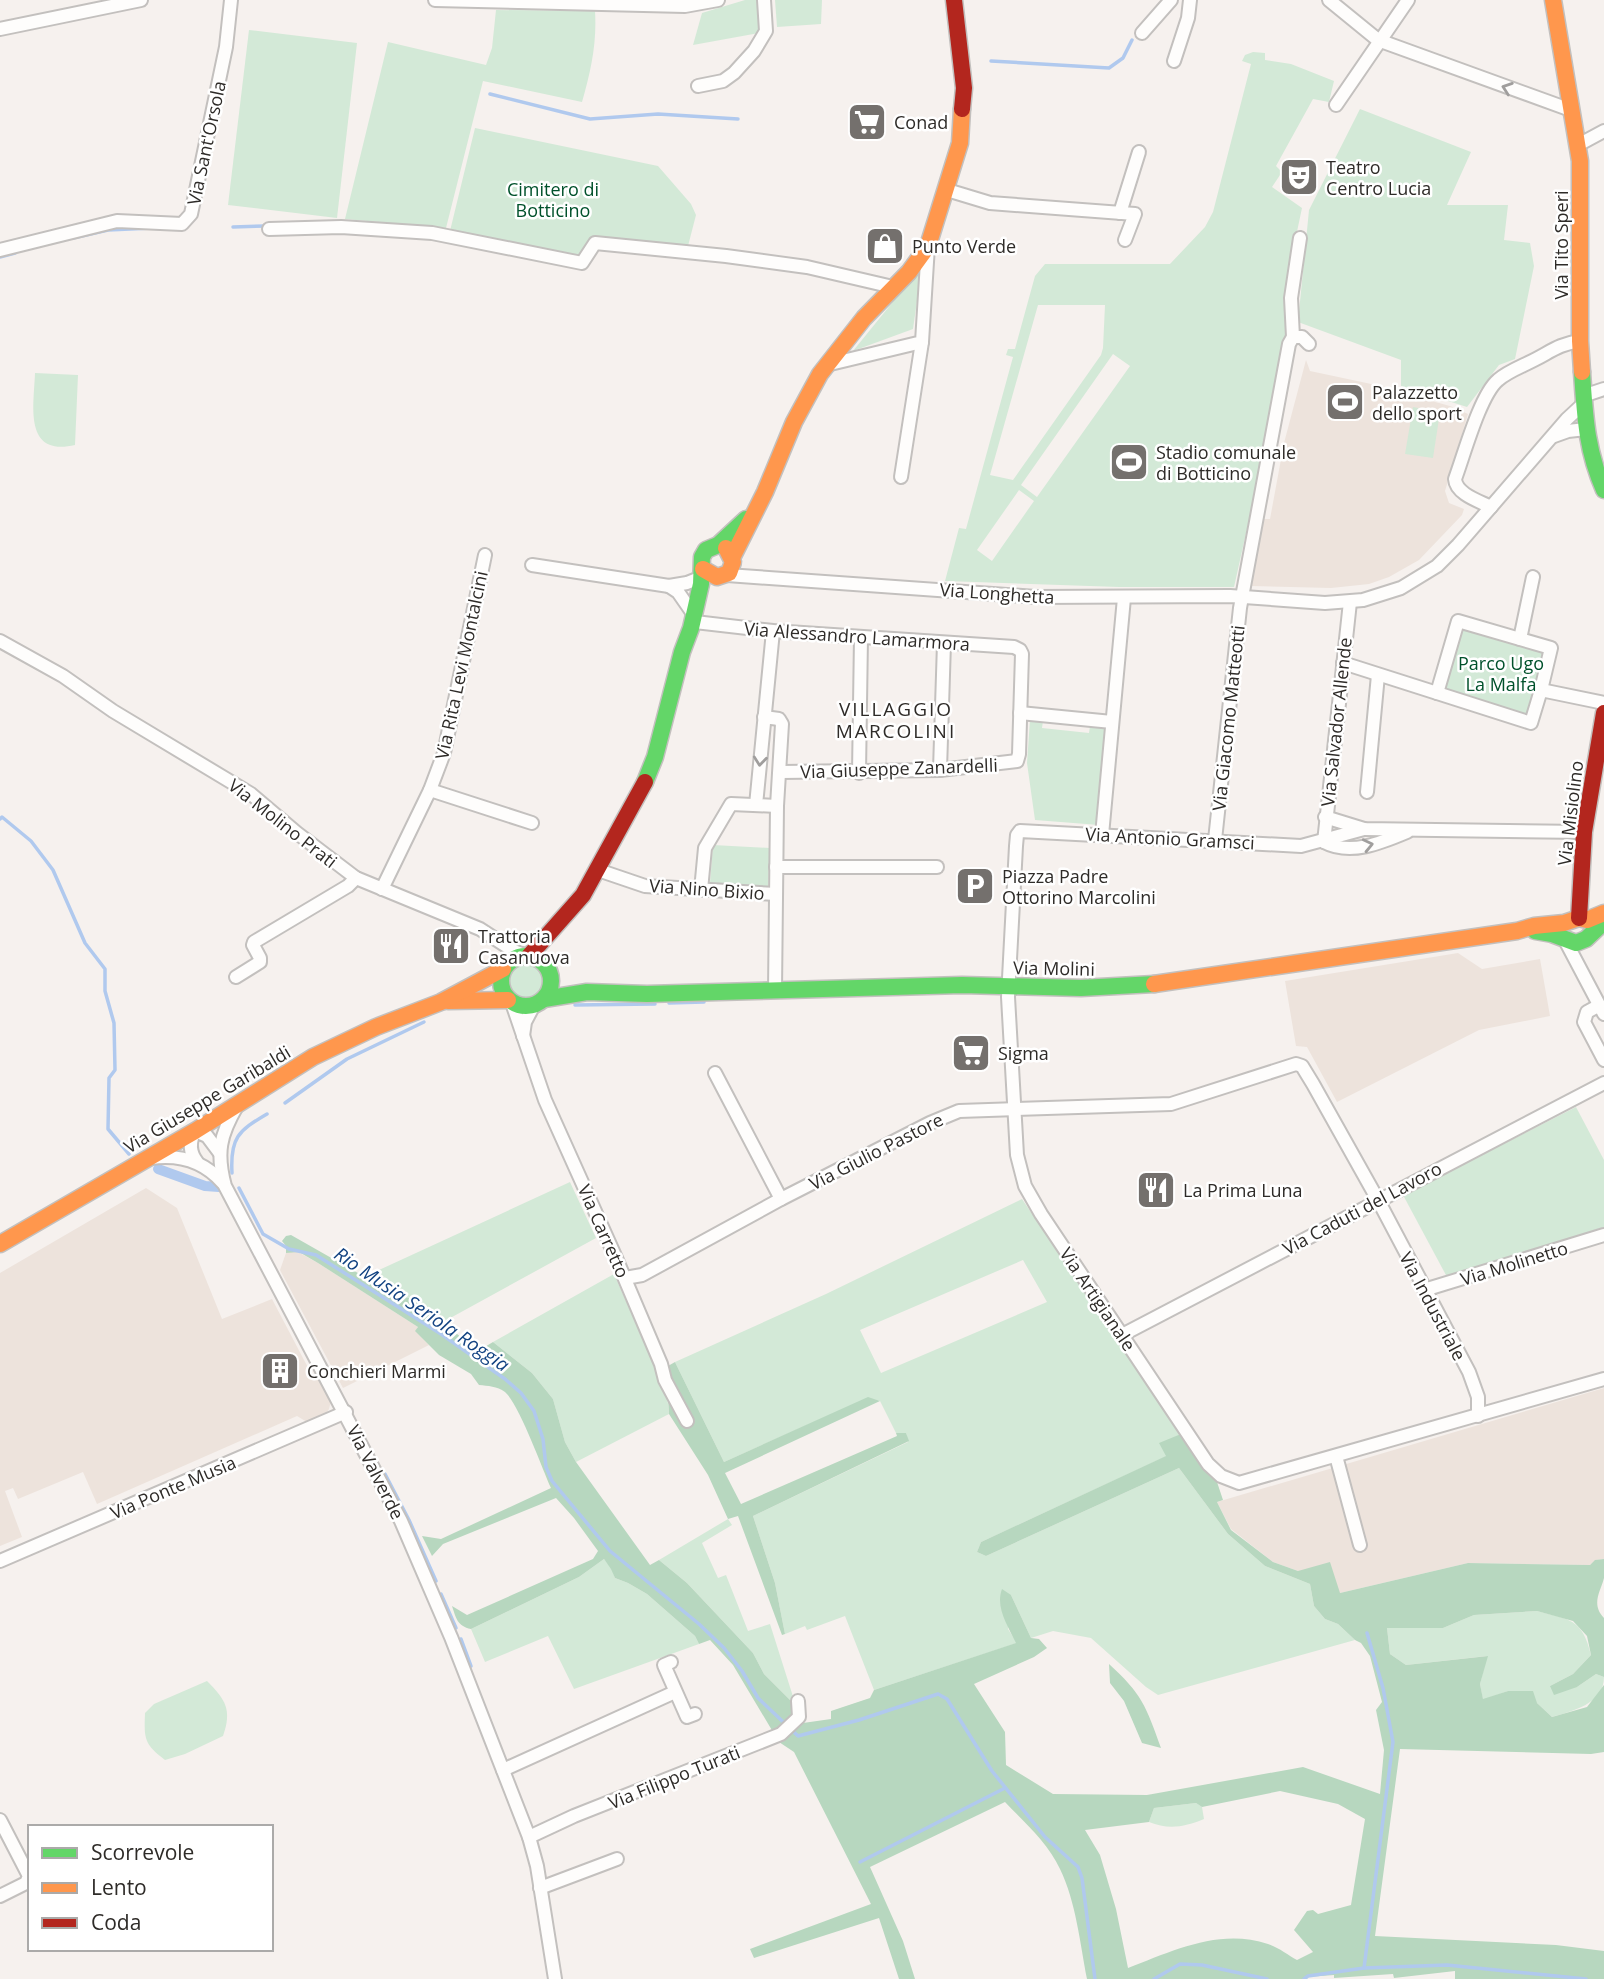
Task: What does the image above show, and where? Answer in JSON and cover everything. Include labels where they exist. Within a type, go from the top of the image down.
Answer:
[{"type":"street","points":[[0,29],[141,0]]},
{"type":"street","name":"Via Sant'Orsola","points":[[0,250],[117,222],[182,224],[191,214],[226,47],[231,0]]},
{"type":"street","points":[[435,0],[685,6],[718,0]]},
{"type":"street","points":[[698,86],[723,82],[734,74],[754,51],[766,31],[764,0]]},
{"type":"street","points":[[901,477],[922,342],[928,246],[961,142],[964,88],[954,0]]},
{"type":"street","points":[[1142,33],[1171,0]]},
{"type":"street","points":[[1174,61],[1188,18],[1189,0]]},
{"type":"street","points":[[1329,0],[1378,40],[1571,110]]},
{"type":"street","points":[[1336,105],[1378,40],[1408,0]]},
{"type":"street","name":"Via Tito Speri","points":[[1553,0],[1578,145],[1581,184],[1580,341],[1586,395],[1586,429],[1590,455],[1604,490]]},
{"type":"street","points":[[1578,145],[1604,131]]},
{"type":"street","points":[[1120,213],[1139,152]]},
{"type":"street","points":[[947,190],[990,203],[1135,214],[1125,240]]},
{"type":"street","points":[[269,229],[341,227],[432,233],[582,263],[595,243],[807,267],[893,287]]},
{"type":"street","points":[[1242,597],[1261,487],[1293,337],[1291,298],[1300,238]]},
{"type":"street","points":[[693,622],[728,568],[765,492],[794,422],[826,365],[909,272],[928,246]]},
{"type":"street","points":[[1293,337],[1301,337],[1309,344]]},
{"type":"street","points":[[1491,507],[1455,486],[1455,479],[1478,414],[1490,391],[1495,382],[1504,375],[1561,344],[1580,341]]},
{"type":"street","points":[[826,365],[922,342]]},
{"type":"street","points":[[1586,395],[1604,388]]},
{"type":"street","name":"Via Longhetta","points":[[728,568],[753,575],[1035,597],[1242,597],[1350,602],[1401,588],[1437,566],[1581,406],[1586,395]]},
{"type":"street","points":[[1554,436],[1586,429]]},
{"type":"street","points":[[548,970],[542,961],[528,956],[548,937],[583,895],[651,771],[682,652],[693,622],[702,573],[702,557],[706,550],[718,545],[754,510]]},
{"type":"street","points":[[718,545],[724,547],[728,568]]},
{"type":"street","name":"Via Rita Levi Montalcini","points":[[382,889],[430,790],[444,753],[485,555]]},
{"type":"street","points":[[532,565],[669,586],[687,583],[702,573]]},
{"type":"street","points":[[702,573],[713,577],[728,568]]},
{"type":"street","points":[[1520,639],[1533,577]]},
{"type":"street","points":[[669,586],[678,592],[693,622]]},
{"type":"street","name":"Via Giacomo Matteotti","points":[[1216,840],[1242,597]]},
{"type":"street","points":[[1102,835],[1124,598]]},
{"type":"street","name":"Via Salvador Allende","points":[[1324,842],[1350,602]]},
{"type":"street","points":[[1343,663],[1378,675],[1531,723],[1551,648],[1458,621],[1437,693]]},
{"type":"street","name":"Via Alessandro Lamarmora","points":[[693,622],[773,631],[1014,647],[1022,654],[1020,713]]},
{"type":"street","points":[[756,805],[773,631]]},
{"type":"street","points":[[859,773],[861,637]]},
{"type":"street","name":"Via Molino Prati","points":[[0,641],[63,676],[113,711],[248,792],[356,878],[468,923],[528,956]]},
{"type":"street","points":[[940,770],[944,643]]},
{"type":"street","points":[[1367,792],[1378,675]]},
{"type":"street","points":[[1541,690],[1604,703]]},
{"type":"street","points":[[1020,713],[1112,722]]},
{"type":"street","name":"Via Giuseppe Zanardelli","points":[[781,772],[940,770],[1017,761],[1020,754],[1020,713]]},
{"type":"street","name":"Via Misiolino","points":[[1576,930],[1582,890],[1584,832],[1599,773],[1604,713]]},
{"type":"street","points":[[765,717],[779,719],[782,724],[777,806],[775,990]]},
{"type":"street","points":[[430,790],[532,823]]},
{"type":"street","points":[[701,890],[705,848],[731,804],[777,806]]},
{"type":"street","name":"Via Antonio Gramsci","points":[[1325,817],[1364,829],[1584,832]]},
{"type":"street","name":"Via Antonio Gramsci","points":[[1017,835],[1020,831],[1031,830],[1301,846],[1324,842],[1364,829]]},
{"type":"street","name":"Via Antonio Gramsci","points":[[1324,842],[1336,848],[1356,848],[1412,830]]},
{"type":"street","name":"Via Artigianale","points":[[1017,835],[1009,986],[1017,1155],[1025,1186],[1208,1464],[1220,1476],[1239,1483],[1604,1379]]},
{"type":"street","points":[[776,867],[937,867]]},
{"type":"street","name":"Via Nino Bixio","points":[[598,870],[645,886],[776,894]]},
{"type":"street","points":[[236,977],[260,962],[254,942],[348,886],[356,878]]},
{"type":"street","points":[[1582,890],[1591,905],[1604,913]]},
{"type":"street","name":"Via Molini","points":[[539,1002],[587,992],[647,994],[962,985],[1109,988],[1137,986],[1517,931],[1534,926],[1576,930],[1604,913]]},
{"type":"street","points":[[1604,922],[1576,930],[1583,971],[1601,1010],[1587,1012],[1584,1022],[1604,1060]]},
{"type":"street","points":[[523,1040],[524,1022],[550,989],[548,937]]},
{"type":"street","points":[[504,944],[505,966],[500,985],[510,1001]]},
{"type":"street","name":"Via Giuseppe Garibaldi","points":[[0,1244],[195,1131],[313,1057],[397,1018],[441,1002],[505,966],[514,958],[528,956]]},
{"type":"street","name":"Via Molini","points":[[548,970],[587,992]]},
{"type":"street","name":"Via Giuseppe Garibaldi","points":[[441,1002],[510,1001],[523,1006],[539,1002]]},
{"type":"street","name":"Via Carretto","points":[[510,1001],[545,1100],[625,1278],[665,1380],[687,1421]]},
{"type":"street","name":"Via Giulio Pastore","points":[[625,1278],[642,1275],[781,1199],[959,1111],[1171,1104],[1289,1065],[1302,1066],[1378,1200]]},
{"type":"street","points":[[715,1073],[781,1199]]},
{"type":"street","name":"Via Caduti del Lavoro","points":[[1122,1335],[1604,1083]]},
{"type":"street","name":"Via Valverde","points":[[225,1185],[219,1152],[226,1128],[238,1105]]},
{"type":"street","points":[[197,1162],[190,1143],[195,1131],[207,1136],[219,1152]]},
{"type":"street","points":[[147,1158],[173,1157],[197,1162]]},
{"type":"street","name":"Via Valverde","points":[[197,1162],[213,1172],[225,1185],[346,1412],[426,1575],[529,1838],[555,1979]]},
{"type":"street","name":"Via Industriale","points":[[1378,1200],[1469,1373],[1478,1397],[1478,1416]]},
{"type":"street","name":"Via Molinetto","points":[[1424,1290],[1604,1236]]},
{"type":"street","name":"Via Ponte Musia","points":[[0,1561],[346,1412]]},
{"type":"street","points":[[1336,1456],[1360,1545]]},
{"type":"street","points":[[671,1662],[664,1665],[675,1692],[687,1717],[695,1714]]},
{"type":"street","points":[[503,1770],[675,1692]]},
{"type":"street","name":"Via Filippo Turati","points":[[529,1838],[574,1816],[781,1734],[797,1720],[800,1712],[798,1701]]},
{"type":"street","points":[[0,1820],[28,1874]]},
{"type":"street","points":[[540,1888],[617,1859]]},
{"type":"street","points":[[0,1896],[26,1883],[28,1878]]},
{"type":"shaded area","points":[[1306,360],[1310,371],[1390,388],[1468,414],[1445,491],[1449,503],[1464,509],[1462,515],[1419,560],[1389,577],[1369,584],[1331,588],[1251,586],[1264,519],[1270,519],[1284,443]]},
{"type":"shaded area","points":[[1458,953],[1482,969],[1540,959],[1550,1016],[1479,1030],[1337,1102],[1307,1047],[1296,1046],[1285,981]]},
{"type":"shaded area","points":[[146,1188],[177,1208],[222,1319],[272,1299],[314,1379],[320,1376],[331,1401],[329,1409],[325,1415],[307,1422],[297,1416],[97,1504],[83,1472],[18,1499],[13,1488],[5,1491],[22,1537],[0,1546],[0,1273]]},
{"type":"shaded area","points":[[296,1251],[418,1327],[416,1331],[429,1345],[343,1388],[280,1270],[286,1253]]},
{"type":"shaded area","points":[[1604,1388],[1604,1559],[1596,1560],[1590,1565],[1468,1563],[1340,1593],[1298,1571],[1273,1562],[1231,1529],[1217,1502]]},
{"type":"green space","points":[[745,0],[757,0],[759,33],[693,45],[702,13]]},
{"type":"green space","points":[[775,0],[822,0],[821,24],[777,27]]},
{"type":"green space","points":[[496,10],[595,11],[593,57],[582,102],[483,81],[446,228],[345,219],[388,42],[486,65],[492,48]]},
{"type":"green space","points":[[249,30],[357,43],[337,218],[228,205]]},
{"type":"green space","points":[[1253,52],[1265,53],[1265,60],[1291,64],[1334,81],[1329,102],[1313,99],[1276,166],[1282,172],[1272,187],[1302,208],[1295,241],[1290,336],[1234,587],[1119,587],[945,581],[959,528],[966,529],[1013,357],[1006,355],[1008,349],[1015,349],[1035,276],[1045,264],[1170,264],[1205,227],[1213,212],[1251,64],[1242,61],[1245,55]],"holes":[[[1038,305],[1105,305],[1103,348],[1101,355],[1013,480],[990,475]],[[1113,354],[1130,366],[1037,497],[1021,485]],[[1019,490],[1034,501],[992,561],[977,550]]]},
{"type":"green space","points":[[1360,109],[1471,152],[1447,205],[1508,205],[1504,240],[1530,243],[1534,266],[1515,359],[1499,365],[1467,407],[1401,386],[1401,360],[1298,322],[1309,210]]},
{"type":"green space","name":"Cimitero di Botticino","points":[[475,128],[658,166],[691,204],[696,215],[688,246],[595,239],[581,261],[450,231]]},
{"type":"green space","points":[[922,266],[913,329],[853,351]]},
{"type":"green space","points":[[35,373],[78,375],[75,445],[58,447],[39,436],[34,413]]},
{"type":"green space","points":[[1413,407],[1440,412],[1433,458],[1405,454]]},
{"type":"green space","name":"Parco Ugo La Malfa","points":[[1460,624],[1546,649],[1529,720],[1440,691]]},
{"type":"green space","points":[[1030,720],[1043,721],[1042,728],[1089,733],[1090,726],[1109,728],[1099,825],[1035,820],[1027,763]]},
{"type":"green space","points":[[713,845],[770,848],[768,887],[710,883]]},
{"type":"green space","points":[[526,962],[540,968],[546,982],[540,996],[526,1002],[512,996],[506,982],[512,968]]},
{"type":"green space","points":[[1576,1107],[1604,1160],[1604,1227],[1447,1277],[1403,1195]]},
{"type":"green space","points":[[570,1182],[596,1238],[443,1322],[415,1300],[393,1293],[366,1276]]},
{"type":"green space","points":[[1022,1199],[1181,1434],[1167,1456],[981,1542],[977,1552],[986,1556],[1179,1468],[1228,1534],[1265,1566],[1310,1584],[1314,1606],[1325,1619],[1338,1624],[1355,1640],[1158,1695],[1091,1638],[1053,1631],[1031,1638],[1011,1595],[1008,1629],[1017,1643],[874,1690],[845,1616],[807,1630],[805,1626],[785,1634],[775,1583],[753,1516],[908,1442],[906,1433],[896,1433],[880,1401],[868,1398],[724,1462],[675,1362],[826,1294]],"holes":[[[1023,1260],[1047,1302],[881,1373],[860,1330]]]},
{"type":"green space","points":[[291,1235],[393,1293],[415,1300],[462,1338],[483,1348],[493,1342],[532,1373],[553,1399],[565,1442],[576,1462],[650,1565],[659,1560],[687,1583],[753,1653],[764,1674],[796,1706],[797,1714],[773,1732],[733,1665],[710,1640],[699,1644],[695,1636],[647,1594],[615,1578],[604,1559],[579,1577],[471,1629],[460,1624],[452,1606],[467,1615],[593,1559],[598,1551],[556,1498],[443,1544],[432,1556],[422,1536],[441,1539],[551,1488],[530,1437],[517,1409],[505,1392],[496,1387],[479,1385],[471,1374],[439,1355],[415,1331],[418,1327],[318,1263],[299,1252],[286,1253],[286,1246],[282,1241]]},
{"type":"green space","points":[[614,1274],[667,1394],[669,1414],[576,1462],[565,1442],[553,1399],[532,1373],[493,1342]]},
{"type":"green space","points":[[675,1362],[724,1462],[868,1397],[880,1401],[725,1473],[741,1504],[897,1436],[896,1433],[906,1433],[909,1441],[753,1516],[775,1583],[785,1634],[782,1635],[738,1516],[728,1519],[708,1475],[669,1414],[666,1370]]},
{"type":"green space","points":[[1181,1434],[1216,1479],[1223,1500],[1217,1502],[1231,1530],[1273,1562],[1298,1571],[1330,1562],[1340,1593],[1468,1563],[1590,1565],[1595,1560],[1604,1559],[1604,1578],[1597,1603],[1604,1618],[1604,1677],[1596,1674],[1577,1687],[1554,1695],[1550,1686],[1573,1674],[1591,1655],[1587,1636],[1573,1621],[1537,1611],[1474,1615],[1443,1628],[1387,1628],[1390,1654],[1406,1665],[1488,1656],[1480,1684],[1483,1699],[1508,1691],[1533,1691],[1537,1703],[1552,1717],[1587,1707],[1604,1685],[1604,1752],[1591,1754],[1400,1749],[1375,1936],[1556,1945],[1604,1951],[1604,1979],[1455,1979],[1455,1971],[1394,1978],[1393,1974],[1334,1978],[1334,1975],[1307,1979],[1087,1979],[1074,1909],[1060,1869],[1043,1842],[1005,1802],[870,1867],[903,1941],[915,1979],[899,1979],[879,1918],[754,1958],[750,1949],[871,1904],[794,1752],[779,1742],[803,1723],[831,1719],[831,1711],[870,1698],[874,1690],[1016,1643],[1001,1610],[1002,1589],[1011,1595],[1031,1638],[1039,1639],[1047,1648],[1034,1657],[974,1684],[1005,1732],[1006,1765],[1053,1794],[1147,1795],[1303,1767],[1380,1794],[1384,1750],[1376,1710],[1382,1702],[1370,1656],[1361,1643],[1338,1624],[1325,1619],[1314,1606],[1310,1584],[1265,1566],[1228,1534],[1179,1468],[986,1556],[977,1552],[981,1542],[1166,1456],[1159,1443]],"holes":[[[1280,1791],[1338,1804],[1365,1819],[1351,1905],[1318,1914],[1313,1910],[1307,1911],[1294,1930],[1313,1952],[1297,1960],[1268,1944],[1250,1940],[1214,1940],[1179,1949],[1128,1968],[1116,1909],[1100,1855],[1085,1830],[1149,1822],[1154,1808],[1196,1803],[1202,1807]]]},
{"type":"green space","points":[[728,1519],[732,1525],[702,1543],[718,1578],[726,1575],[748,1631],[770,1624],[796,1706],[764,1674],[753,1653],[687,1583],[659,1560]]},
{"type":"green space","points":[[604,1559],[615,1578],[647,1594],[695,1636],[699,1644],[574,1689],[548,1636],[485,1662],[471,1629],[579,1577]]},
{"type":"green space","points":[[1537,1611],[1573,1622],[1583,1634],[1591,1655],[1573,1674],[1550,1686],[1577,1687],[1596,1674],[1604,1677],[1599,1694],[1586,1705],[1552,1717],[1537,1703],[1508,1691],[1483,1700],[1480,1684],[1487,1656],[1406,1665],[1390,1654],[1387,1628],[1443,1628],[1474,1615]]},
{"type":"green space","points":[[1109,1664],[1142,1702],[1161,1748],[1142,1743],[1124,1701],[1110,1683]]},
{"type":"green space","points":[[207,1681],[226,1706],[227,1719],[223,1736],[185,1754],[165,1760],[149,1745],[145,1713],[154,1704]]},
{"type":"green space","points":[[1196,1803],[1202,1807],[1204,1819],[1176,1826],[1149,1822],[1154,1808]]},
{"type":"waterway","points":[[991,61],[1109,68],[1123,58],[1132,40]]},
{"type":"waterway","points":[[490,94],[590,119],[658,114],[738,119]]},
{"type":"waterway","points":[[233,227],[266,226]]},
{"type":"waterway","points":[[73,238],[108,230],[152,228]]},
{"type":"waterway","points":[[0,257],[15,253]]},
{"type":"waterway","points":[[0,819],[2,817],[31,841],[53,870],[85,943],[105,969],[105,991],[114,1023],[115,1070],[109,1078],[108,1129],[129,1154]]},
{"type":"waterway","points":[[669,1003],[704,1002]]},
{"type":"waterway","points":[[575,1005],[655,1004]]},
{"type":"waterway","points":[[285,1103],[347,1059],[424,1022]]},
{"type":"waterway","points":[[232,1173],[233,1151],[238,1137],[249,1125],[267,1114]]},
{"type":"waterway","points":[[158,1169],[205,1186],[219,1187]]},
{"type":"waterway","name":"Rio Musia Seriola Roggia","points":[[239,1188],[263,1234],[289,1249],[316,1255],[441,1334],[521,1393],[534,1411],[543,1439],[546,1467],[552,1481],[610,1551],[724,1648],[758,1698],[798,1736],[859,1720],[938,1694],[947,1699],[992,1771],[1045,1837],[1078,1867],[1082,1878],[1095,1979]]},
{"type":"waterway","points":[[385,1474],[436,1581]]},
{"type":"waterway","points":[[441,1594],[456,1628]]},
{"type":"waterway","points":[[1364,1968],[1393,1742],[1383,1688],[1367,1633]]},
{"type":"waterway","points":[[461,1639],[471,1666]]},
{"type":"waterway","points":[[860,1862],[1005,1788]]},
{"type":"waterway","name":"Rio Musia Seriola Roggia","points":[[1154,1979],[1180,1964],[1202,1965],[1267,1979]]},
{"type":"waterway","name":"Rio Musia Seriola Roggia","points":[[1304,1979],[1308,1976],[1364,1968],[1447,1965],[1586,1979]]},
{"type":"traffic: fast","points":[[1582,372],[1590,446],[1604,490]]},
{"type":"traffic: fast","points":[[645,782],[655,757],[682,652],[691,628],[701,584],[702,557],[706,550],[718,545],[746,519]]},
{"type":"traffic: fast","points":[[1535,931],[1576,943],[1586,939],[1604,922]]},
{"type":"traffic: fast","points":[[526,956],[544,963],[551,981],[544,999],[526,1006],[508,999],[501,981],[508,963],[526,956]]},
{"type":"traffic: fast","points":[[544,999],[587,992],[647,994],[962,985],[1081,988],[1154,984]]},
{"type":"traffic: slow","points":[[1553,0],[1580,161],[1582,372]]},
{"type":"traffic: slow","points":[[733,556],[765,492],[794,422],[820,374],[864,318],[909,272],[928,246],[960,143],[962,109]]},
{"type":"traffic: slow","points":[[703,569],[717,577],[729,573],[733,562],[726,548]]},
{"type":"traffic: slow","points":[[1154,984],[1517,931],[1579,918],[1587,920],[1604,913]]},
{"type":"traffic: slow","points":[[0,1244],[195,1131],[313,1057],[376,1027],[441,1002],[503,969]]},
{"type":"traffic: slow","points":[[448,1001],[508,1000]]},
{"type":"traffic: jam","points":[[954,0],[964,88],[962,109]]},
{"type":"traffic: jam","points":[[1579,918],[1584,832],[1604,713]]},
{"type":"traffic: jam","points":[[529,956],[583,895],[645,782]]},
{"type":"place","name":"Conad","points":[[867,122]]},
{"type":"place","name":"Teatro Centro Lucia","points":[[1299,177]]},
{"type":"place","name":"Punto Verde","points":[[885,246]]},
{"type":"place","name":"Palazzetto dello sport","points":[[1345,402]]},
{"type":"place","name":"Stadio comunale di Botticino","points":[[1129,462]]},
{"type":"place","name":"Piazza Padre Ottorino Marcolini","points":[[975,886]]},
{"type":"place","name":"Trattoria Casanuova","points":[[451,946]]},
{"type":"place","name":"Sigma","points":[[971,1053]]},
{"type":"place","name":"La Prima Luna","points":[[1156,1190]]},
{"type":"place","name":"Conchieri Marmi","points":[[280,1371]]},
{"type":"district","name":"VILLAGGIO MARCOLINI","points":[[896,720]]}]
